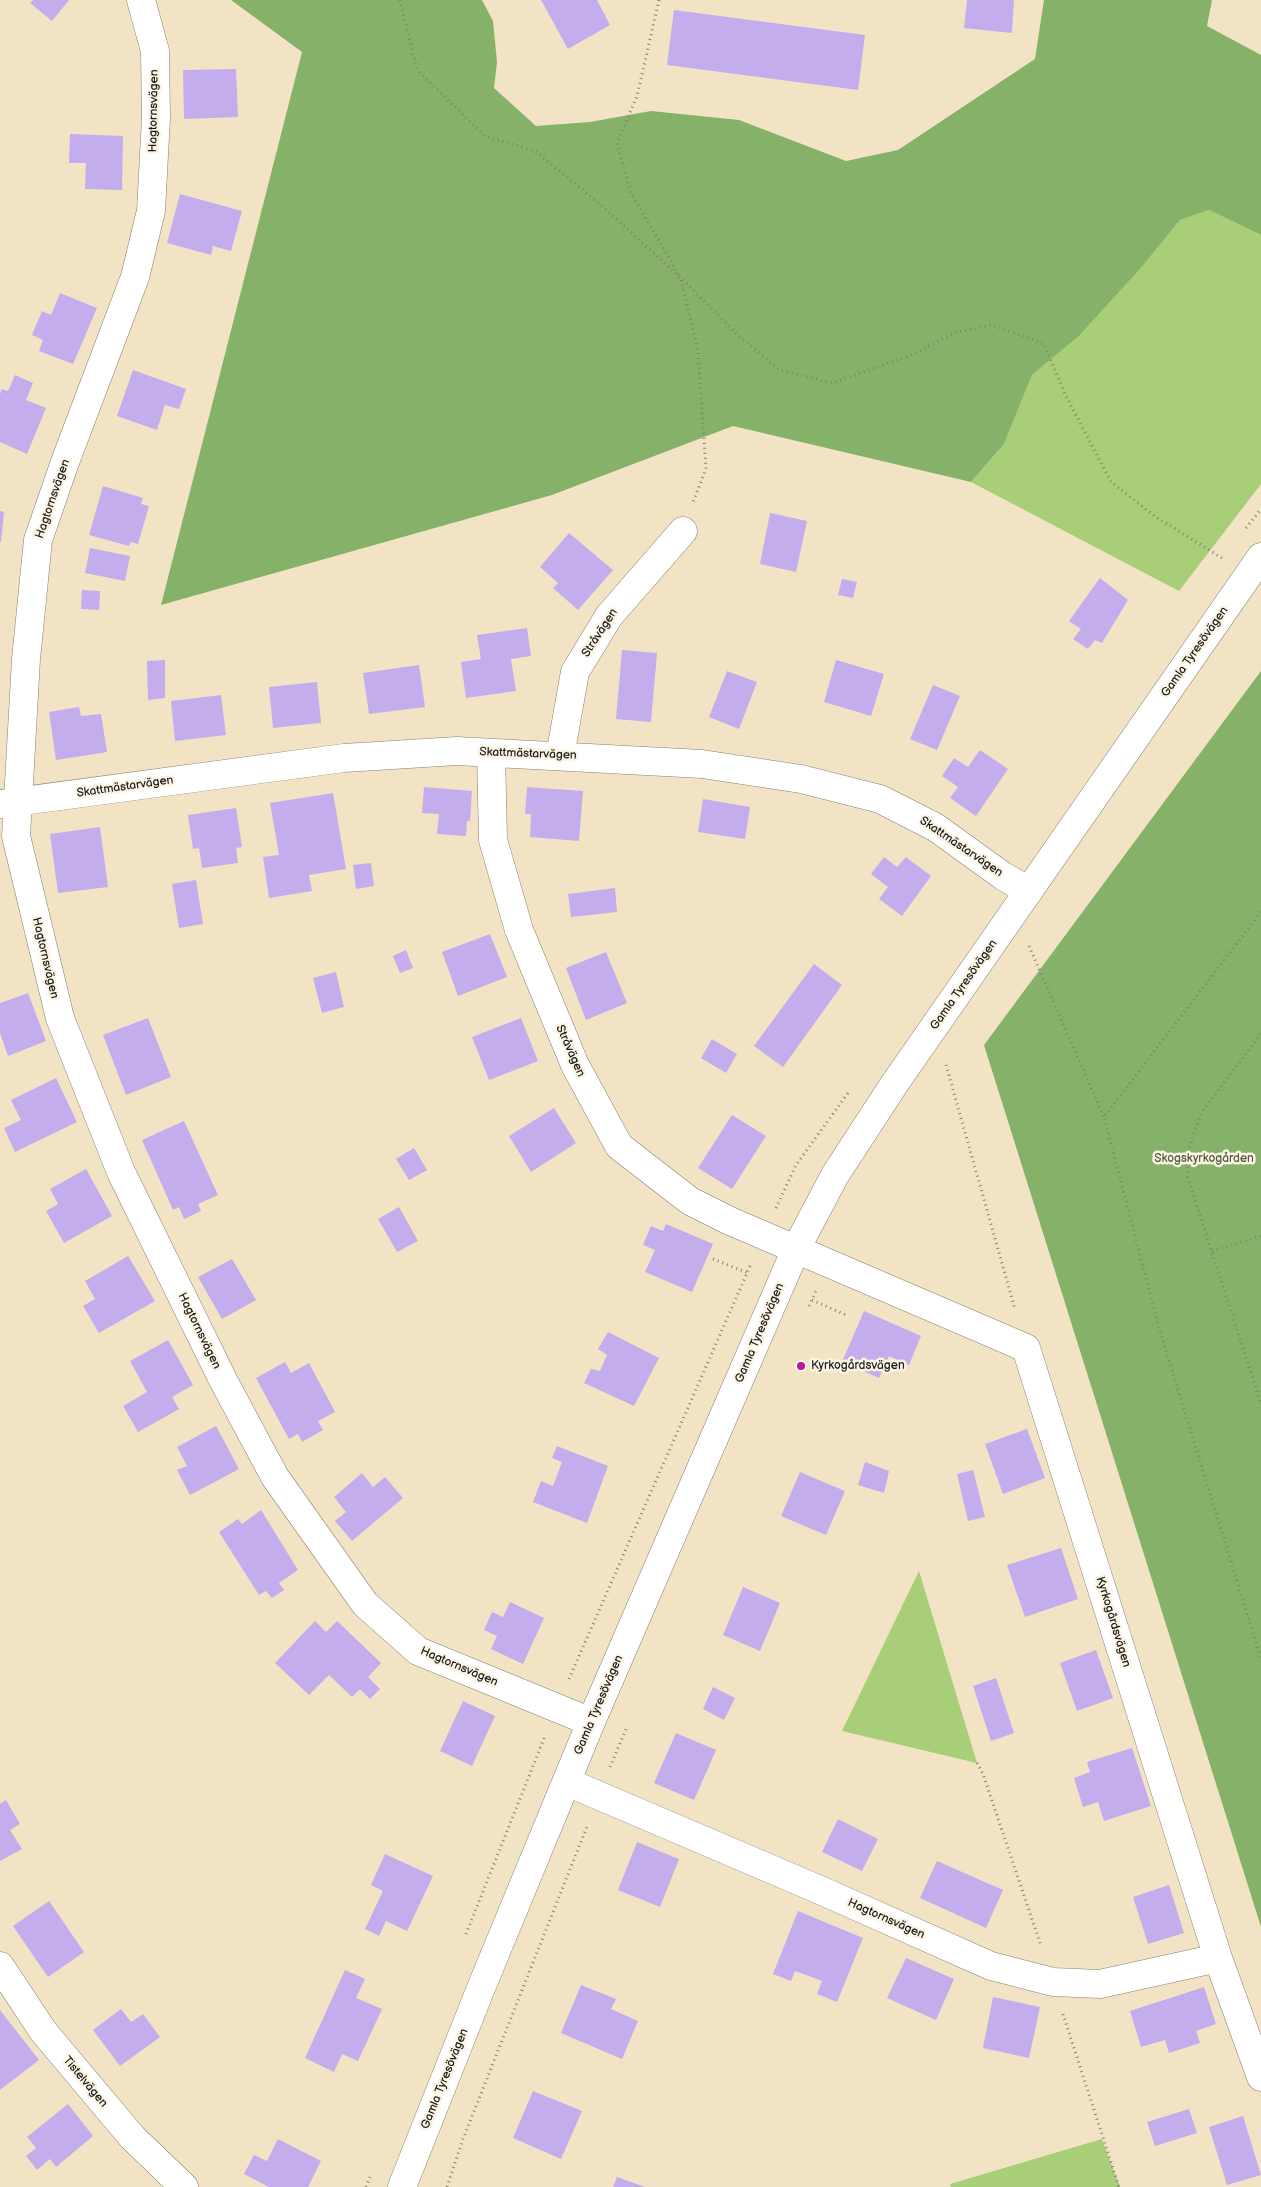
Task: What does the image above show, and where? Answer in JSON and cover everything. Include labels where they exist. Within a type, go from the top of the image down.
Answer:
[{"type":"street","name":"Hagtornsvägen","points":[[141,0],[155,51],[156,118],[152,210],[135,277],[65,462],[38,540],[8,803],[60,1018],[121,1172],[223,1380],[275,1476],[365,1604],[418,1651],[591,1722]]},
{"type":"street","name":"Stråvägen","points":[[560,756],[575,672],[609,616],[682,531]]},
{"type":"street","name":"Gamla Tyresövägen","points":[[402,2187],[484,1979],[591,1722],[796,1249],[840,1167],[896,1083],[1261,557]]},
{"type":"street","name":"Skattmästarvägen","points":[[8,803],[344,758],[457,751],[702,764],[801,779],[880,799],[935,827],[1003,876],[1030,891]]},
{"type":"street","name":"Stråvägen","points":[[491,753],[493,840],[519,930],[575,1064],[619,1146],[690,1201],[730,1221],[796,1249]]},
{"type":"street","points":[[796,1249],[1026,1348]]},
{"type":"street","name":"Kyrkogårdsvägen","points":[[1026,1348],[1218,1958],[1261,2077]]},
{"type":"street","name":"Hagtornsvägen","points":[[567,1782],[992,1966],[1052,1982],[1100,1984],[1218,1958]]},
{"type":"street","name":"Tistelvägen","points":[[0,1966],[55,2046],[132,2138],[184,2187]]},
{"type":"path","points":[[400,0],[418,70],[485,136],[535,151],[601,205],[681,278],[741,338],[780,370],[832,383],[910,356],[954,332],[992,325],[1044,344],[1065,394],[1110,482],[1156,517],[1223,558]]},
{"type":"path","points":[[659,0],[637,96],[617,143],[631,193],[681,278],[698,351],[706,469],[682,531]]},
{"type":"path","points":[[1104,1117],[1261,912]]},
{"type":"path","points":[[1022,952],[1028,945],[1104,1117],[1159,1328],[1261,1659]]},
{"type":"path","points":[[1261,1034],[1202,1113],[1190,1145],[1187,1175],[1261,1404]]},
{"type":"path","points":[[940,1067],[944,1060],[1026,1348]]},
{"type":"path","points":[[1212,1251],[1261,1236]]},
{"type":"path","points":[[808,1309],[828,1264]]},
{"type":"path","points":[[447,2187],[463,2139],[627,1726]]},
{"type":"green space","points":[[231,0],[482,0],[493,21],[497,62],[494,88],[536,126],[590,122],[651,111],[739,120],[846,161],[898,150],[1035,59],[1044,0],[1212,0],[1207,26],[1261,55],[1261,235],[1209,210],[1180,220],[1141,268],[1079,336],[1032,375],[1004,444],[971,482],[733,426],[552,495],[161,605],[302,52]]},
{"type":"green space","points":[[1209,210],[1261,235],[1261,484],[1179,591],[971,482],[1004,444],[1032,375],[1079,336],[1141,268],[1180,220]]},
{"type":"green space","name":"Skogskyrkogården","points":[[1261,671],[1261,1927],[984,1045]]},
{"type":"green space","points":[[919,1571],[977,1763],[842,1731]]},
{"type":"green space","points":[[1102,2139],[1120,2187],[951,2187],[950,2184]]},
{"type":"building","points":[[33,0],[69,0],[52,21],[30,3]]},
{"type":"building","points":[[541,0],[597,0],[610,25],[568,49]]},
{"type":"building","points":[[967,0],[1014,0],[1012,33],[964,28]]},
{"type":"building","points":[[674,10],[865,35],[858,90],[667,65]]},
{"type":"building","points":[[236,69],[238,117],[184,119],[183,70]]},
{"type":"building","points":[[70,134],[123,136],[122,190],[85,189],[86,163],[69,163]]},
{"type":"building","points":[[180,194],[242,211],[231,251],[213,246],[211,255],[167,243]]},
{"type":"building","points":[[60,293],[97,308],[73,364],[39,351],[43,340],[32,335],[42,311],[51,315]]},
{"type":"building","points":[[133,370],[186,389],[179,409],[165,405],[157,430],[117,416]]},
{"type":"building","points":[[15,375],[33,383],[26,400],[46,408],[27,454],[0,442],[0,394],[2,389],[8,391]]},
{"type":"building","points":[[103,486],[143,498],[141,504],[149,506],[138,544],[131,542],[129,546],[89,535]]},
{"type":"building","points":[[0,511],[4,512],[1,542],[0,542]]},
{"type":"building","points":[[770,513],[807,521],[796,572],[760,564]]},
{"type":"building","points":[[569,533],[613,570],[578,610],[553,588],[558,583],[540,567]]},
{"type":"building","points":[[90,548],[130,556],[125,581],[85,573]]},
{"type":"building","points":[[1100,578],[1128,600],[1102,643],[1095,640],[1088,649],[1073,639],[1081,629],[1069,621]]},
{"type":"building","points":[[842,579],[857,582],[853,598],[838,595]]},
{"type":"building","points":[[82,590],[100,591],[99,610],[81,609]]},
{"type":"building","points":[[527,628],[531,656],[511,659],[516,691],[466,698],[461,662],[481,659],[477,635]]},
{"type":"building","points":[[622,650],[657,653],[651,722],[616,719]]},
{"type":"building","points":[[165,660],[165,698],[148,700],[147,661]]},
{"type":"building","points":[[836,660],[884,674],[871,716],[824,702]]},
{"type":"building","points":[[419,665],[425,707],[369,714],[363,673]]},
{"type":"building","points":[[727,671],[757,682],[739,729],[709,717]]},
{"type":"building","points":[[317,682],[321,723],[273,728],[269,687]]},
{"type":"building","points":[[933,685],[960,696],[937,750],[910,739]]},
{"type":"building","points":[[221,695],[226,735],[175,741],[171,701]]},
{"type":"building","points":[[79,707],[81,716],[101,714],[107,752],[56,760],[49,712]]},
{"type":"building","points":[[980,750],[1008,769],[976,816],[950,798],[958,787],[942,776],[954,758],[968,767]]},
{"type":"building","points":[[424,787],[472,791],[470,821],[467,821],[466,836],[437,834],[439,814],[422,813]]},
{"type":"building","points":[[527,787],[583,791],[579,841],[530,837],[531,814],[525,814]]},
{"type":"building","points":[[333,793],[346,869],[309,875],[312,891],[269,898],[263,857],[279,855],[270,803]]},
{"type":"building","points":[[703,799],[750,807],[745,839],[698,832]]},
{"type":"building","points":[[236,808],[242,847],[236,848],[238,863],[202,868],[199,848],[193,849],[188,815]]},
{"type":"building","points":[[100,827],[108,887],[58,893],[50,834]]},
{"type":"building","points":[[884,857],[897,867],[906,857],[931,876],[902,916],[879,899],[888,887],[871,874]]},
{"type":"building","points":[[371,863],[374,886],[356,889],[353,865]]},
{"type":"building","points":[[196,880],[203,924],[179,928],[172,884]]},
{"type":"building","points":[[615,888],[617,912],[571,917],[568,894]]},
{"type":"building","points":[[490,934],[507,977],[458,996],[442,952]]},
{"type":"building","points":[[406,950],[413,968],[400,973],[393,956]]},
{"type":"building","points":[[606,952],[627,1003],[586,1020],[566,968]]},
{"type":"building","points":[[814,964],[842,985],[783,1067],[754,1046]]},
{"type":"building","points":[[336,972],[344,1007],[322,1013],[313,978]]},
{"type":"building","points":[[28,993],[46,1041],[8,1056],[0,1033],[0,1003]]},
{"type":"building","points":[[148,1018],[171,1077],[126,1095],[103,1035]]},
{"type":"building","points":[[521,1018],[538,1061],[489,1080],[472,1037]]},
{"type":"building","points":[[712,1039],[737,1054],[726,1073],[701,1058]]},
{"type":"building","points":[[56,1078],[77,1122],[15,1152],[4,1128],[21,1120],[11,1100]]},
{"type":"building","points":[[554,1108],[576,1143],[531,1172],[509,1136]]},
{"type":"building","points":[[732,1115],[766,1136],[732,1189],[698,1168]]},
{"type":"building","points":[[184,1121],[218,1195],[198,1204],[201,1211],[184,1219],[179,1207],[173,1210],[142,1140]]},
{"type":"building","points":[[414,1148],[427,1170],[409,1180],[396,1159]]},
{"type":"building","points":[[86,1169],[112,1216],[64,1243],[46,1211],[58,1204],[50,1189]]},
{"type":"building","points":[[399,1207],[418,1241],[397,1252],[378,1219]]},
{"type":"building","points":[[666,1224],[713,1244],[692,1292],[645,1272],[655,1250],[643,1245],[651,1226],[663,1231]]},
{"type":"building","points":[[128,1256],[155,1301],[99,1333],[83,1306],[95,1299],[85,1281]]},
{"type":"building","points":[[232,1259],[256,1300],[222,1319],[198,1277]]},
{"type":"building","points":[[864,1311],[921,1336],[909,1365],[889,1356],[879,1378],[842,1362]]},
{"type":"building","points":[[608,1332],[659,1358],[634,1406],[584,1383],[591,1369],[600,1371],[607,1355],[598,1349]]},
{"type":"building","points":[[168,1340],[193,1385],[172,1397],[179,1409],[138,1432],[123,1406],[147,1392],[130,1361]]},
{"type":"building","points":[[285,1362],[291,1373],[309,1363],[335,1412],[318,1421],[323,1430],[302,1442],[298,1434],[289,1439],[256,1378]]},
{"type":"building","points":[[216,1426],[239,1469],[190,1495],[177,1470],[187,1466],[177,1447]]},
{"type":"building","points":[[1027,1429],[1045,1478],[1003,1494],[985,1444]]},
{"type":"building","points":[[557,1446],[608,1466],[587,1523],[533,1502],[541,1481],[553,1486],[562,1462],[552,1458]]},
{"type":"building","points":[[865,1462],[889,1471],[884,1493],[858,1485]]},
{"type":"building","points":[[973,1470],[985,1517],[968,1521],[957,1474]]},
{"type":"building","points":[[800,1472],[845,1491],[826,1535],[781,1516]]},
{"type":"building","points":[[362,1473],[373,1487],[385,1477],[403,1498],[352,1541],[335,1521],[346,1512],[334,1497]]},
{"type":"building","points":[[261,1510],[298,1570],[279,1583],[284,1590],[272,1598],[266,1591],[259,1595],[219,1532],[238,1519],[242,1524]]},
{"type":"building","points":[[1061,1548],[1078,1599],[1025,1617],[1007,1565]]},
{"type":"building","points":[[743,1587],[780,1603],[760,1651],[723,1635]]},
{"type":"building","points":[[510,1602],[544,1618],[523,1664],[491,1649],[497,1636],[484,1630],[492,1612],[503,1617]]},
{"type":"building","points":[[315,1621],[326,1632],[337,1621],[381,1663],[368,1677],[380,1689],[370,1699],[360,1689],[352,1697],[329,1675],[309,1695],[275,1663]]},
{"type":"building","points":[[1096,1650],[1113,1698],[1077,1711],[1060,1663]]},
{"type":"building","points":[[996,1678],[1014,1733],[991,1741],[973,1686]]},
{"type":"building","points":[[713,1687],[735,1698],[724,1720],[703,1709]]},
{"type":"building","points":[[463,1701],[495,1716],[472,1766],[440,1751]]},
{"type":"building","points":[[676,1733],[716,1750],[694,1800],[654,1783]]},
{"type":"building","points":[[1132,1748],[1151,1806],[1104,1821],[1098,1802],[1083,1807],[1074,1778],[1090,1772],[1087,1762]]},
{"type":"building","points":[[6,1800],[20,1824],[10,1830],[22,1849],[0,1861],[0,1804]]},
{"type":"building","points":[[838,1819],[878,1839],[862,1871],[822,1852]]},
{"type":"building","points":[[637,1842],[679,1859],[660,1907],[618,1890]]},
{"type":"building","points":[[385,1854],[433,1876],[407,1931],[386,1921],[379,1936],[365,1929],[383,1891],[371,1885]]},
{"type":"building","points":[[937,1861],[1003,1890],[986,1928],[920,1898]]},
{"type":"building","points":[[1169,1885],[1184,1933],[1148,1944],[1133,1897]]},
{"type":"building","points":[[49,1901],[84,1952],[48,1977],[13,1926]]},
{"type":"building","points":[[798,1911],[863,1938],[837,2002],[817,1994],[822,1981],[795,1971],[791,1981],[773,1974]]},
{"type":"building","points":[[906,1958],[954,1979],[936,2020],[887,1998]]},
{"type":"building","points":[[345,1970],[365,1979],[356,1998],[382,2009],[358,2061],[342,2054],[334,2072],[305,2058]]},
{"type":"building","points":[[581,1985],[616,1999],[611,2009],[638,2021],[622,2059],[561,2033]]},
{"type":"building","points":[[1204,1987],[1216,2024],[1196,2031],[1200,2043],[1169,2053],[1165,2040],[1141,2047],[1130,2011]]},
{"type":"building","points":[[993,1997],[1040,2007],[1029,2058],[983,2048]]},
{"type":"building","points":[[121,2009],[131,2022],[143,2014],[160,2037],[120,2066],[93,2030]]},
{"type":"building","points":[[0,2010],[39,2060],[0,2090]]},
{"type":"building","points":[[533,2091],[582,2111],[561,2159],[513,2138]]},
{"type":"building","points":[[68,2104],[93,2136],[56,2167],[50,2159],[37,2170],[26,2156],[36,2148],[27,2137]]},
{"type":"building","points":[[1189,2109],[1197,2133],[1155,2146],[1147,2122]]},
{"type":"building","points":[[1243,2116],[1261,2175],[1227,2185],[1209,2127]]},
{"type":"building","points":[[278,2139],[321,2161],[308,2187],[269,2187],[244,2174],[254,2155],[267,2161]]},
{"type":"building","points":[[617,2177],[645,2187],[613,2187]]},
{"type":"place","name":"Kyrkogårdsvägen","points":[[801,1366]]}]
